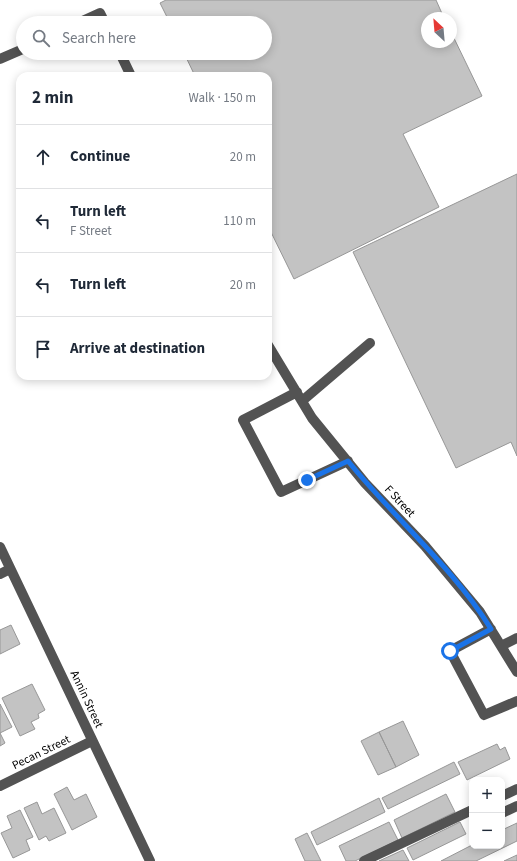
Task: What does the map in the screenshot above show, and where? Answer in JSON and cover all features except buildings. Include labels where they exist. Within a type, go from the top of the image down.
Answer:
[{"type":"street","points":[[93,16],[100,13],[102,16]]},
{"type":"street","points":[[0,60],[16,52]]},
{"type":"street","points":[[123,60],[129,72]]},
{"type":"street","points":[[302,401],[370,343]]},
{"type":"street","name":"F Street","points":[[272,352],[312,418],[365,483],[425,546],[480,612],[517,672]]},
{"type":"street","points":[[296,392],[243,420],[281,492],[348,461]]},
{"type":"street","name":"Annin Street","points":[[0,548],[150,861]]},
{"type":"street","points":[[0,574],[10,569]]},
{"type":"street","points":[[491,629],[450,651],[484,715],[517,701]]},
{"type":"street","points":[[501,646],[517,638]]},
{"type":"street","name":"Pecan Street","points":[[0,786],[92,741]]},
{"type":"street","points":[[505,795],[517,789]]},
{"type":"street","points":[[505,812],[517,806]]},
{"type":"street","points":[[364,861],[469,811]]},
{"type":"route","points":[[307,480],[348,461],[365,483],[425,546],[480,612],[491,629],[450,651]]}]
